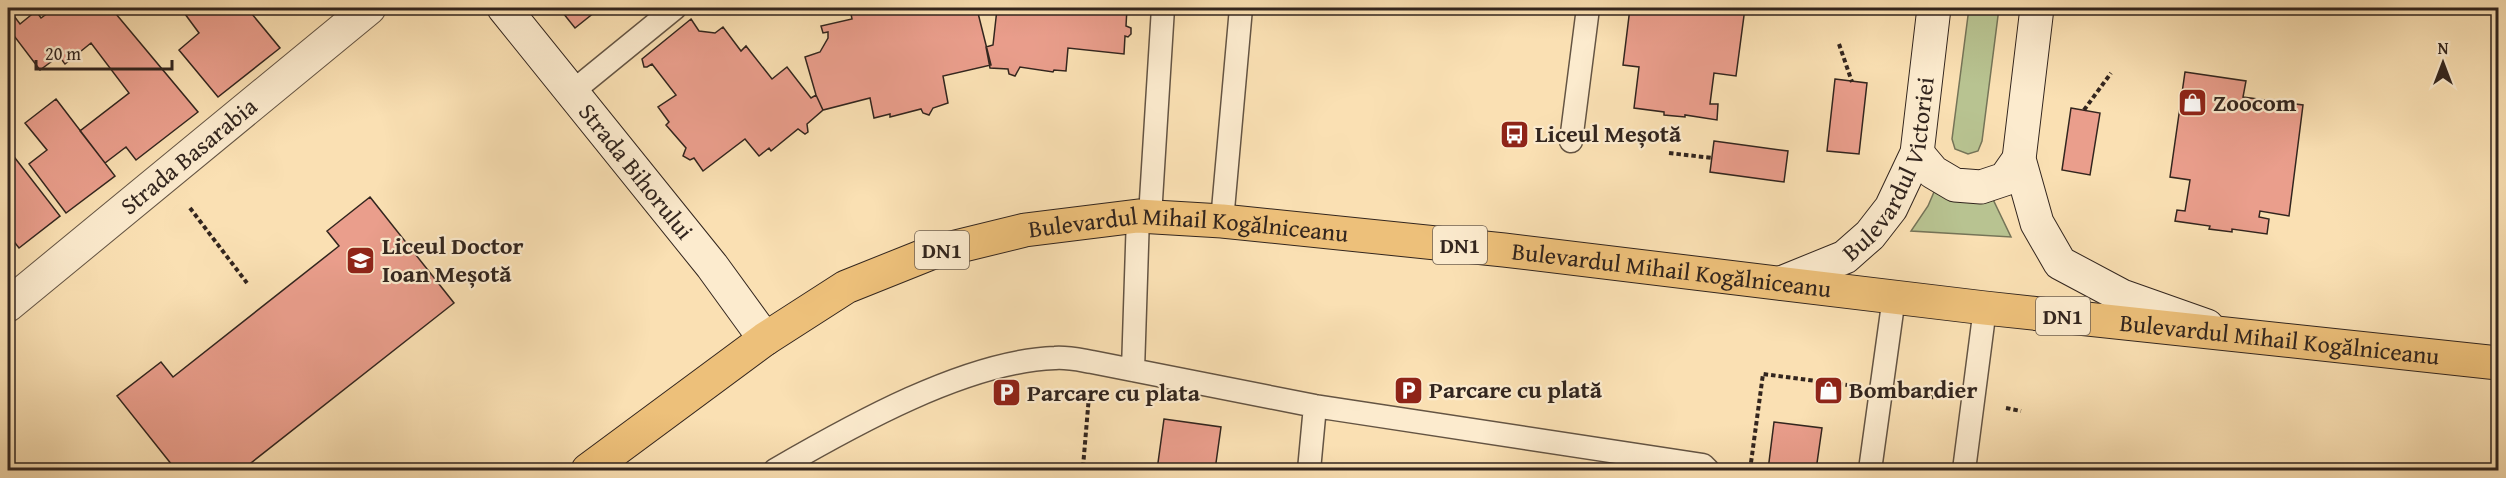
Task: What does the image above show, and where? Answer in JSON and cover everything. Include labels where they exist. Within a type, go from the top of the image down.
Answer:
[{"type":"main road","name":"Strada Basarabia","points":[[8,305],[369,8]]},
{"type":"main road","name":"Strada Bihorului","points":[[504,8],[712,266],[765,339]]},
{"type":"main road","name":"Bulevardul Victoriei","points":[[1781,283],[1845,257],[1870,234],[1891,208],[1917,153],[1934,8]]},
{"type":"main road","points":[[2037,8],[2019,159],[2037,223],[2060,262],[2122,296],[2232,334]]},
{"type":"main road","points":[[1917,153],[1933,172],[1955,185],[1981,187],[2005,179],[2019,159]]},
{"type":"main road","name":"Bulevardul Mihail Kogălniceanu","points":[[588,471],[765,339],[846,287],[931,253],[1025,230],[1144,216],[1222,221],[1504,250],[1986,308],[2499,363]]},
{"type":"lane","points":[[572,92],[675,8]]},
{"type":"lane","points":[[1132,370],[1163,8]]},
{"type":"lane","points":[[1222,221],[1241,8]]},
{"type":"lane","points":[[1571,141],[1588,8]]},
{"type":"lane","points":[[1870,471],[1883,390],[1894,297]]},
{"type":"lane","points":[[1964,471],[1986,308]]},
{"type":"lane","points":[[775,471],[877,415],[972,373],[1056,358],[1092,362],[1315,406],[1703,465],[1708,471]]},
{"type":"lane","points":[[1309,471],[1315,406]]},
{"type":"path","points":[[1839,44],[1852,82]]},
{"type":"path","points":[[2084,110],[2111,73]]},
{"type":"path","points":[[1669,153],[1712,158]]},
{"type":"path","points":[[1083,467],[1092,362]]},
{"type":"path","points":[[1750,471],[1763,374],[1972,402],[2021,411]]},
{"type":"green space","points":[[1969,8],[1999,8],[1982,141],[1978,151],[1968,154],[1955,149],[1952,139]]},
{"type":"green space","points":[[1937,185],[1988,189],[2011,237],[1911,231],[1928,206]]},
{"type":"building","points":[[8,8],[20,24],[36,11],[41,18],[55,8],[111,8],[198,112],[136,160],[126,147],[105,163],[80,131],[129,93],[91,43],[65,64],[59,56],[40,70],[15,37],[8,39]]},
{"type":"building","points":[[191,8],[247,8],[280,48],[218,97],[179,50],[199,33],[185,14]]},
{"type":"building","points":[[559,8],[600,8],[575,28]]},
{"type":"building","points":[[877,8],[953,8],[964,14],[977,9],[991,65],[943,76],[948,103],[933,108],[929,115],[923,113],[921,109],[890,117],[890,114],[874,118],[870,98],[823,110],[816,95],[805,57],[820,52],[828,38],[828,32],[823,33],[821,26],[852,19],[851,14]]},
{"type":"building","points":[[1017,8],[1127,8],[1126,26],[1131,28],[1131,34],[1128,37],[1125,36],[1124,54],[1068,48],[1066,71],[1054,70],[1053,72],[1020,67],[1015,76],[1009,74],[1008,69],[990,68],[986,47],[993,45],[997,9],[1017,11]]},
{"type":"building","points":[[1630,8],[1745,8],[1736,76],[1714,73],[1710,104],[1718,104],[1717,120],[1685,115],[1685,117],[1664,115],[1664,112],[1634,108],[1639,67],[1623,65]]},
{"type":"building","points":[[691,19],[699,31],[715,33],[723,27],[741,51],[746,46],[772,79],[787,67],[811,98],[816,95],[823,110],[807,124],[808,132],[805,134],[798,129],[771,151],[769,148],[759,156],[745,139],[703,171],[694,158],[690,160],[683,156],[686,148],[666,125],[669,122],[658,107],[676,95],[652,64],[644,67],[642,59]]},
{"type":"building","points":[[2185,72],[2246,81],[2243,97],[2303,105],[2289,216],[2260,211],[2259,217],[2269,219],[2267,234],[2232,229],[2232,232],[2209,229],[2210,226],[2175,221],[2177,210],[2185,211],[2190,180],[2170,177]]},
{"type":"building","points":[[1835,79],[1867,83],[1859,154],[1827,151]]},
{"type":"building","points":[[56,99],[115,176],[66,213],[29,164],[47,150],[25,123]]},
{"type":"building","points":[[2071,108],[2100,113],[2090,175],[2062,170]]},
{"type":"building","points":[[1714,141],[1788,151],[1784,182],[1710,172]]},
{"type":"building","points":[[8,149],[60,216],[19,248],[8,234]]},
{"type":"building","name":"Liceul Doctor Ioan Meșotă","points":[[370,197],[454,303],[242,470],[176,470],[117,396],[161,362],[173,377],[339,246],[327,231]]},
{"type":"building","points":[[1164,419],[1221,427],[1215,470],[1157,470]]},
{"type":"building","points":[[1774,422],[1822,428],[1816,470],[1768,470]]},
{"type":"building","points":[[8,454],[20,470],[8,470]]},
{"type":"building","points":[[1062,464],[1120,470],[1036,470]]},
{"type":"place","name":"Zoocom","points":[[2192,103]]},
{"type":"place","name":"Liceul Meșotă","points":[[1514,134]]},
{"type":"place","name":"Liceul Doctor Ioan Meșotă","points":[[361,260]]},
{"type":"place","name":"Parcare cu plată","points":[[1408,390]]},
{"type":"place","name":"Bombardier","points":[[1828,390]]},
{"type":"place","name":"Parcare cu plata","points":[[1006,393]]}]
